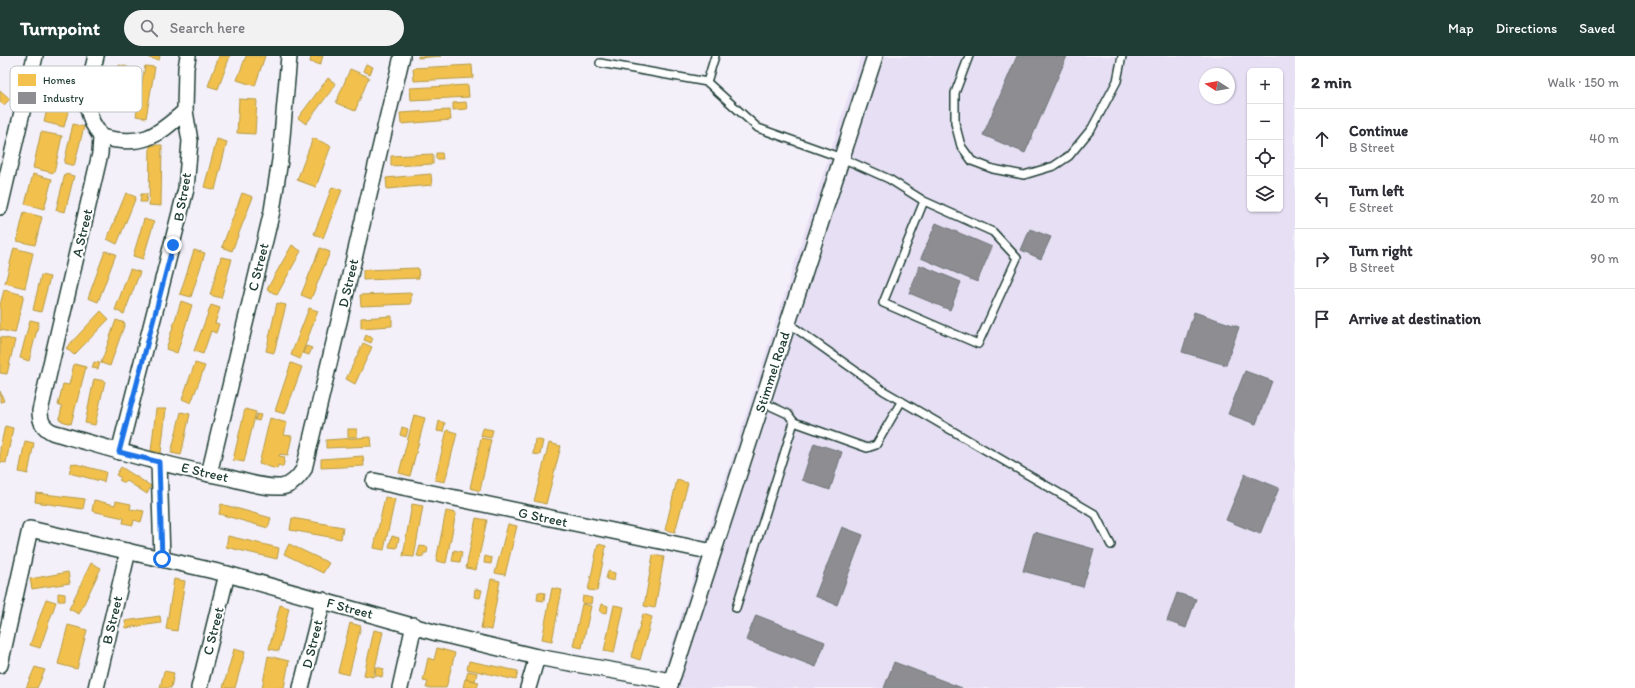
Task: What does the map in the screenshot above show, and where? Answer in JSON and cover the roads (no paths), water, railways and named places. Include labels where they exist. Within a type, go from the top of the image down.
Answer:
[{"type":"street","points":[[33,66],[35,56]]},
{"type":"street","points":[[94,66],[96,56]]},
{"type":"street","name":"B Street","points":[[119,452],[186,189],[190,141],[185,111],[186,68],[188,56]]},
{"type":"street","name":"C Street","points":[[209,474],[272,211],[280,160],[288,56]]},
{"type":"street","name":"D Street","points":[[268,486],[283,487],[296,480],[304,469],[402,56]]},
{"type":"street","name":"Stimmel Road","points":[[670,685],[875,56]]},
{"type":"street","points":[[89,112],[92,122],[101,137],[122,142],[149,138],[167,128],[185,111]]},
{"type":"street","points":[[0,207],[22,112]]},
{"type":"street","name":"A Street","points":[[40,411],[100,154],[101,137]]},
{"type":"street","name":"E Street","points":[[40,411],[40,420],[44,428],[52,432],[159,462],[268,486]]},
{"type":"street","points":[[159,462],[162,559]]},
{"type":"street","name":"G Street","points":[[374,480],[714,552]]},
{"type":"street","name":"F Street","points":[[0,665],[30,529],[227,574],[414,625],[437,633],[537,657],[670,685]]},
{"type":"street","name":"B Street","points":[[96,688],[128,551]]},
{"type":"street","name":"C Street","points":[[199,688],[227,574]]},
{"type":"street","name":"D Street","points":[[301,688],[323,600]]},
{"type":"street","points":[[400,688],[414,625]]},
{"type":"street","points":[[528,688],[537,657]]},
{"type":"lane","points":[[707,82],[715,56]]},
{"type":"lane","points":[[969,56],[955,93],[955,122],[961,146],[972,161],[993,170],[1024,175],[1054,166],[1069,156],[1092,128],[1117,81],[1122,56]]},
{"type":"lane","points":[[600,63],[707,82],[758,128],[842,158],[889,179],[924,201],[993,232],[1017,258],[978,344],[883,303],[924,201]]},
{"type":"lane","points":[[788,323],[901,402],[1095,514],[1111,545]]},
{"type":"lane","points":[[762,402],[788,414],[794,422],[867,448],[876,445],[901,402]]},
{"type":"lane","points":[[736,608],[794,422]]}]
